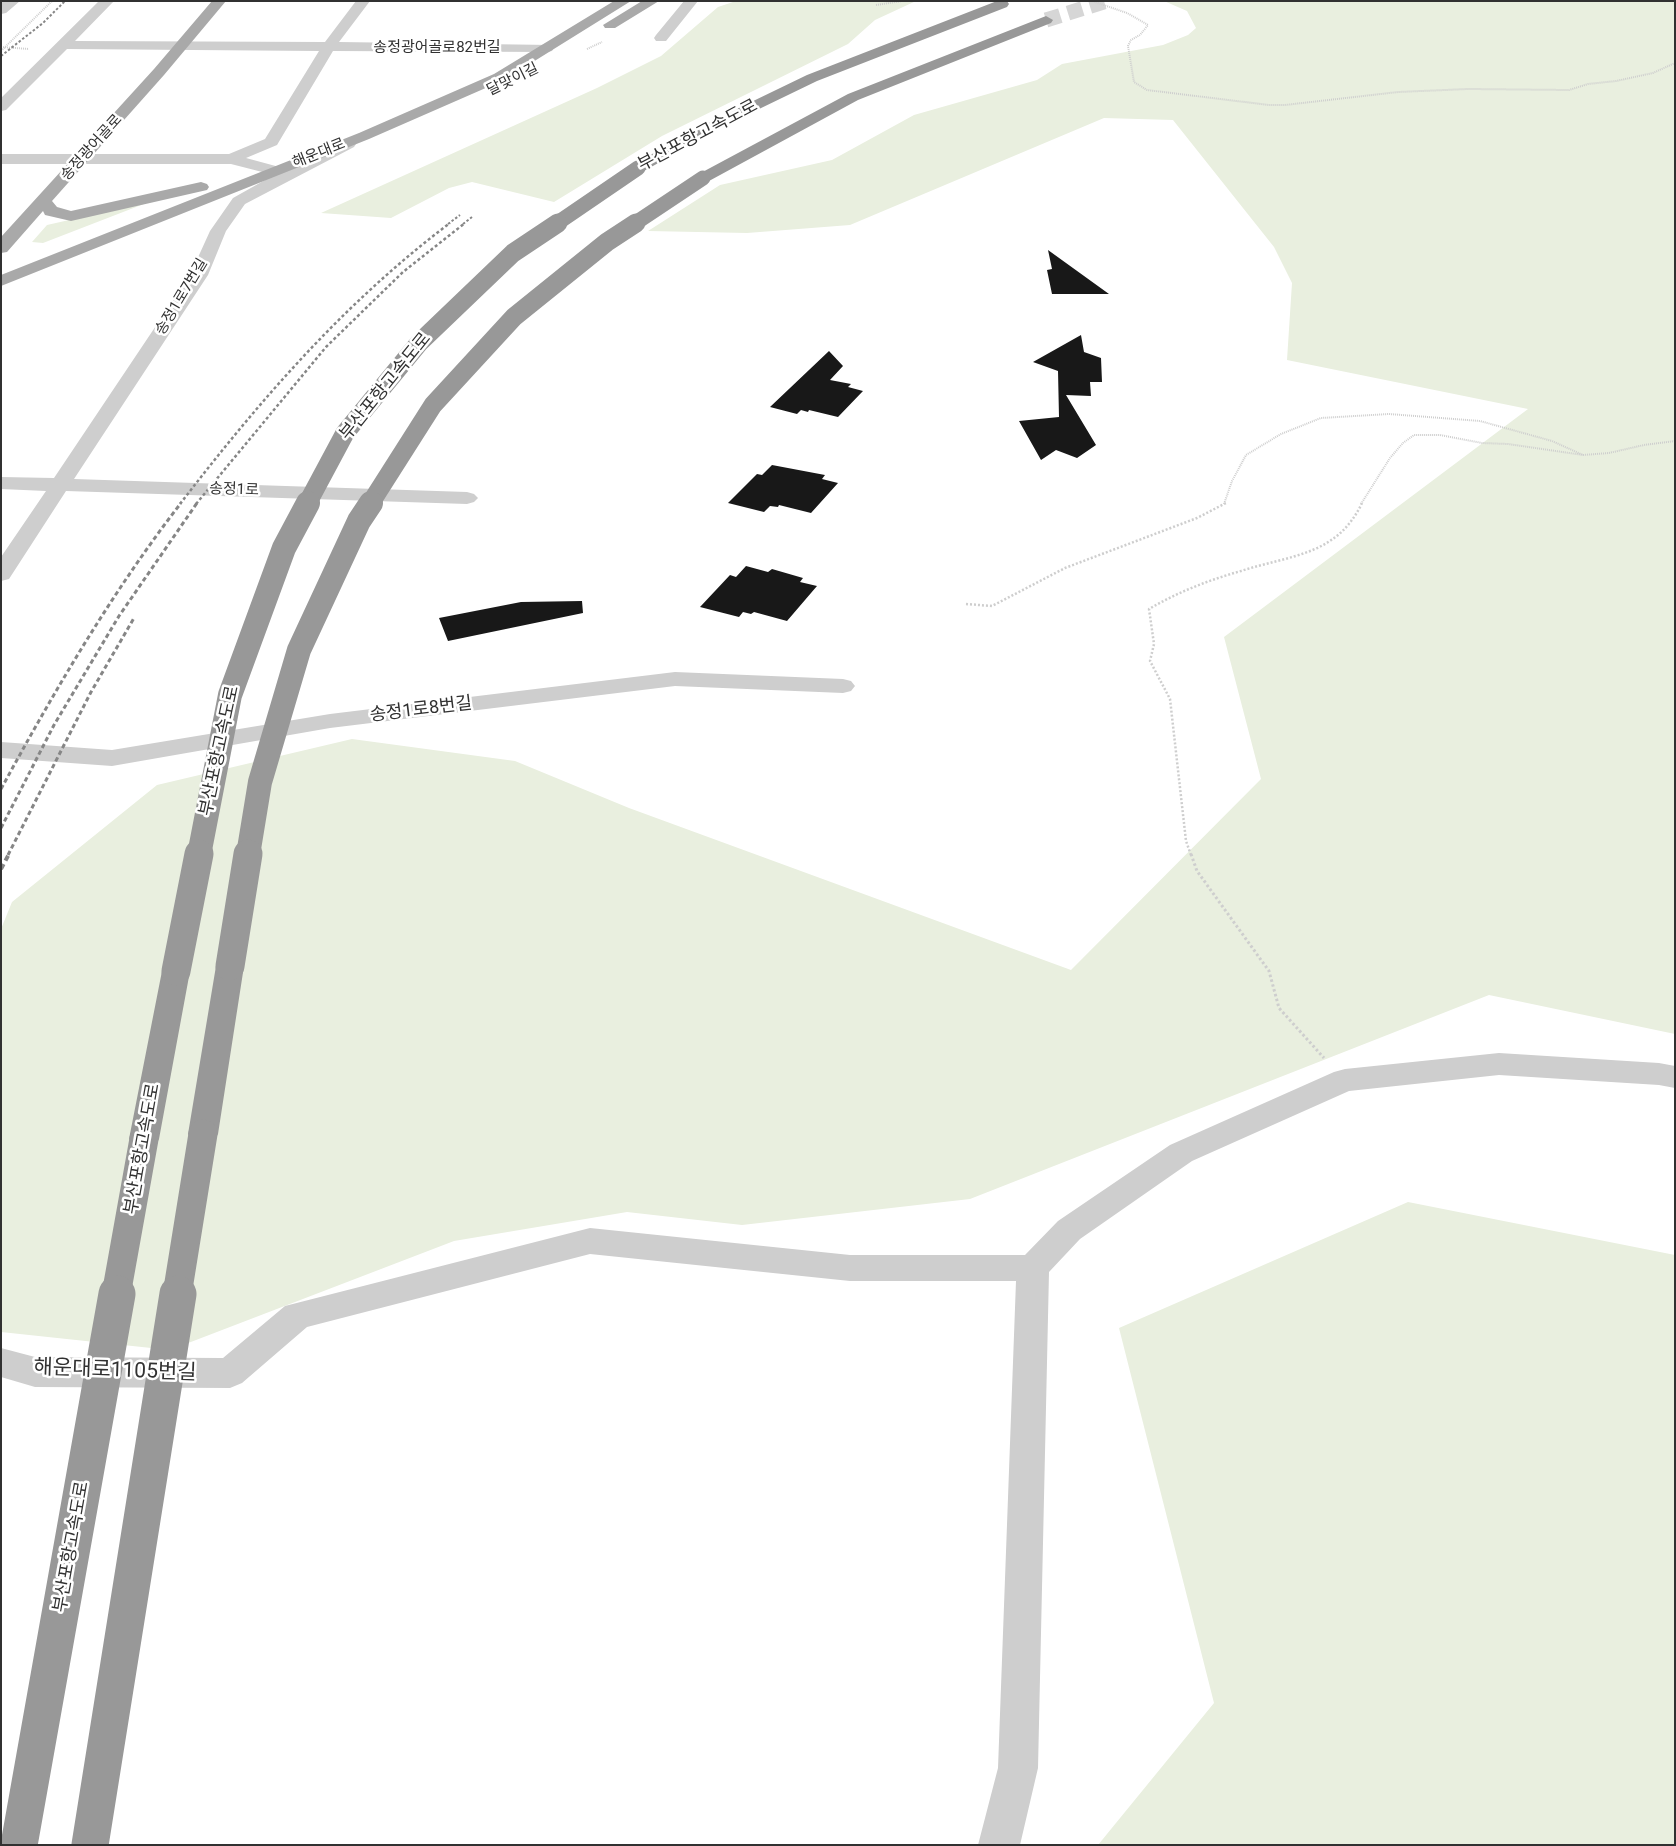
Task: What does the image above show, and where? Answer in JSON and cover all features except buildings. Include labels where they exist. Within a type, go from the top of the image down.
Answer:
[{"type":"highway","name":"부산포항고속도로","points":[[19,1845],[144,1139],[230,695],[284,548],[345,433],[419,342],[513,253],[638,168],[721,122],[812,78],[1002,4]]},
{"type":"highway","points":[[90,1845],[260,782],[299,650],[359,520],[433,405],[514,317],[606,242],[703,178],[853,97],[1046,20]]},
{"type":"main road","name":"송정광어골로","points":[[1,248],[182,47],[219,1]]},
{"type":"main road","points":[[597,18],[607,1]]},
{"type":"main road","name":"해운대로","points":[[1,281],[364,136],[498,77],[624,1]]},
{"type":"main road","name":"달맞이길","points":[[364,136],[405,128],[448,111],[526,74],[652,1]]},
{"type":"main road","points":[[44,202],[51,211],[70,216],[274,172]]},
{"type":"street","points":[[1,10],[12,1]]},
{"type":"street","points":[[1,108],[107,1]]},
{"type":"street","points":[[231,159],[271,142],[328,48],[364,1]]},
{"type":"street","points":[[661,38],[691,1]]},
{"type":"street","points":[[64,45],[328,48]]},
{"type":"street","name":"송정광어골로82번길","points":[[328,48],[547,48]]},
{"type":"street","name":"송정1로7번길","points":[[60,484],[199,275],[218,231],[239,201],[254,191],[364,136]]},
{"type":"street","points":[[1,159],[231,159],[274,172]]},
{"type":"street","name":"송정1로","points":[[1,483],[467,498]]},
{"type":"street","points":[[1,574],[60,484]]},
{"type":"street","name":"송정1로8번길","points":[[1,750],[112,758],[330,721],[675,679],[842,686]]},
{"type":"street","points":[[1000,1845],[1018,1768],[1032,1268],[1069,1230],[1181,1153],[1345,1080],[1499,1064],[1659,1074],[1675,1077]]},
{"type":"street","name":"해운대로1105번길","points":[[1,1362],[35,1372],[230,1374],[297,1316],[590,1241],[850,1268],[1032,1268]]},
{"type":"path","points":[[1,51],[52,1]]},
{"type":"path","points":[[876,6],[902,1]]},
{"type":"path","points":[[1092,1],[1127,13],[1148,25],[1140,36],[1131,40],[1128,46],[1134,82],[1147,90],[1270,105],[1285,105],[1398,92],[1468,89],[1569,90],[1588,84],[1616,81],[1653,73],[1675,63]]},
{"type":"path","points":[[966,604],[992,606],[1065,568],[1197,518],[1226,503],[1232,481],[1246,454],[1281,434],[1320,418],[1389,414],[1480,421],[1552,441],[1582,455]]},
{"type":"path","points":[[1345,1080],[1279,1008],[1269,971],[1197,871],[1186,841],[1170,699],[1150,661],[1154,644],[1149,609],[1163,600],[1241,570],[1283,559],[1324,545],[1341,534],[1352,523],[1369,489],[1396,448],[1412,435],[1440,435],[1483,443],[1510,445],[1548,453],[1582,455],[1608,453],[1644,445],[1675,442]]},
{"type":"green space","points":[[736,1],[916,1],[875,20],[848,44],[662,136],[554,202],[472,182],[449,188],[391,218],[321,213],[597,88],[661,56],[718,7]]},
{"type":"green space","points":[[1164,1],[1675,1],[1675,1034],[1489,995],[970,1199],[742,1225],[627,1212],[454,1241],[170,1350],[1,1332],[1,929],[12,902],[157,785],[352,739],[515,761],[629,808],[1071,970],[1261,779],[1224,637],[1528,409],[1287,360],[1292,283],[1274,247],[1173,120],[1104,118],[850,225],[747,233],[648,231],[720,185],[832,160],[914,115],[1037,80],[1062,64],[1163,45],[1188,35],[1196,28],[1187,11]]},
{"type":"green space","points":[[149,202],[43,243],[32,242],[47,225]]},
{"type":"green space","points":[[1408,1202],[1675,1255],[1675,1845],[1098,1845],[1214,1703],[1119,1328]]},
{"type":"tunnel","points":[[1046,20],[1107,1]]},
{"type":"railway","points":[[1,56],[43,23],[65,1]]},
{"type":"railway","points":[[448,224],[460,215]]},
{"type":"railway","points":[[463,224],[472,217]]},
{"type":"railway","points":[[180,504],[241,427],[306,354],[375,286],[450,223]]},
{"type":"railway","points":[[196,504],[326,347],[403,272],[465,223]]},
{"type":"railway","points":[[1,789],[85,642],[131,571],[181,503]]},
{"type":"railway","points":[[1,828],[54,725],[119,616],[197,503]]},
{"type":"railway","points":[[8,855],[91,692],[134,618]]},
{"type":"railway","points":[[1,869],[9,854]]}]
